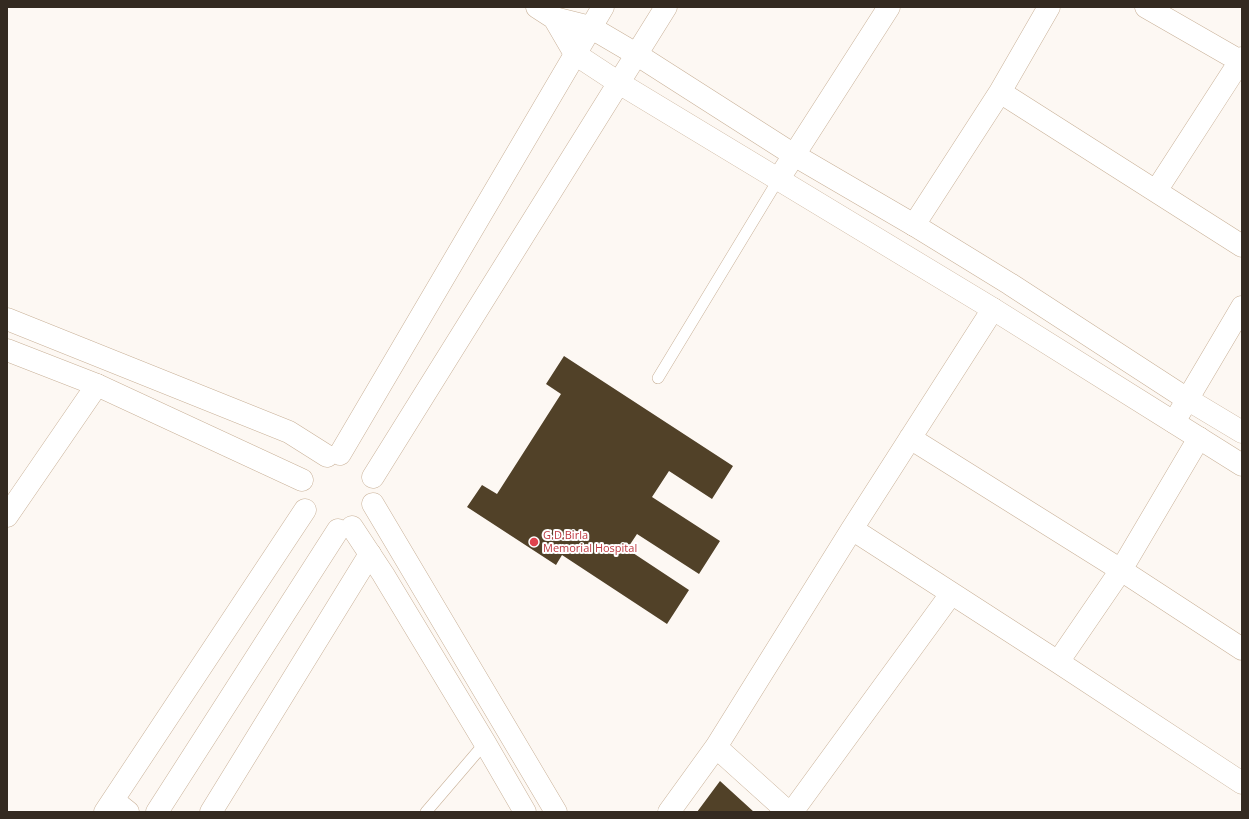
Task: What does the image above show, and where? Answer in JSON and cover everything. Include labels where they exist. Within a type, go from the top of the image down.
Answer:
[{"type":"street","points":[[525,812],[485,743],[370,554],[345,528],[319,524],[305,510],[300,496],[302,480],[312,465],[333,455],[603,7]]},
{"type":"street","points":[[373,477],[666,7]]},
{"type":"street","points":[[778,180],[889,7]]},
{"type":"street","points":[[914,225],[1000,92],[1050,7]]},
{"type":"street","points":[[1146,7],[1241,59],[1156,191]]},
{"type":"street","points":[[546,13],[590,27],[636,54],[794,155],[914,225],[1010,284],[1188,399],[1242,432]]},
{"type":"street","points":[[546,13],[575,54],[619,83],[993,309],[1242,465]]},
{"type":"street","points":[[1000,92],[1242,246]]},
{"type":"street","points":[[1174,422],[1242,307]]},
{"type":"street","points":[[669,812],[716,747],[852,529],[993,309]]},
{"type":"street","points":[[7,319],[289,432],[333,455],[360,461],[373,477],[375,498],[367,516],[345,528],[157,812]]},
{"type":"street","points":[[7,350],[96,385],[302,480]]},
{"type":"street","points":[[7,516],[96,385]]},
{"type":"street","points":[[910,438],[1121,570],[1242,649]]},
{"type":"street","points":[[1058,662],[1121,570],[1199,438]]},
{"type":"street","points":[[373,504],[556,812]]},
{"type":"street","points":[[115,808],[305,510]]},
{"type":"street","points":[[852,529],[1242,783]]},
{"type":"street","points":[[211,812],[370,554]]},
{"type":"street","points":[[792,812],[952,594]]},
{"type":"street","points":[[716,747],[788,812]]},
{"type":"lane","points":[[658,378],[778,180]]},
{"type":"lane","points":[[426,812],[485,743]]},
{"type":"building","points":[[564,356],[733,466],[712,499],[669,471],[652,497],[720,541],[699,574],[637,534],[627,549],[689,590],[667,624],[562,555],[556,565],[467,507],[482,485],[497,494],[561,394],[546,384]]},
{"type":"building","points":[[720,781],[754,812],[697,812]]},
{"type":"place","name":"G.D.Birla Memorial Hospital","points":[[534,542]]}]
